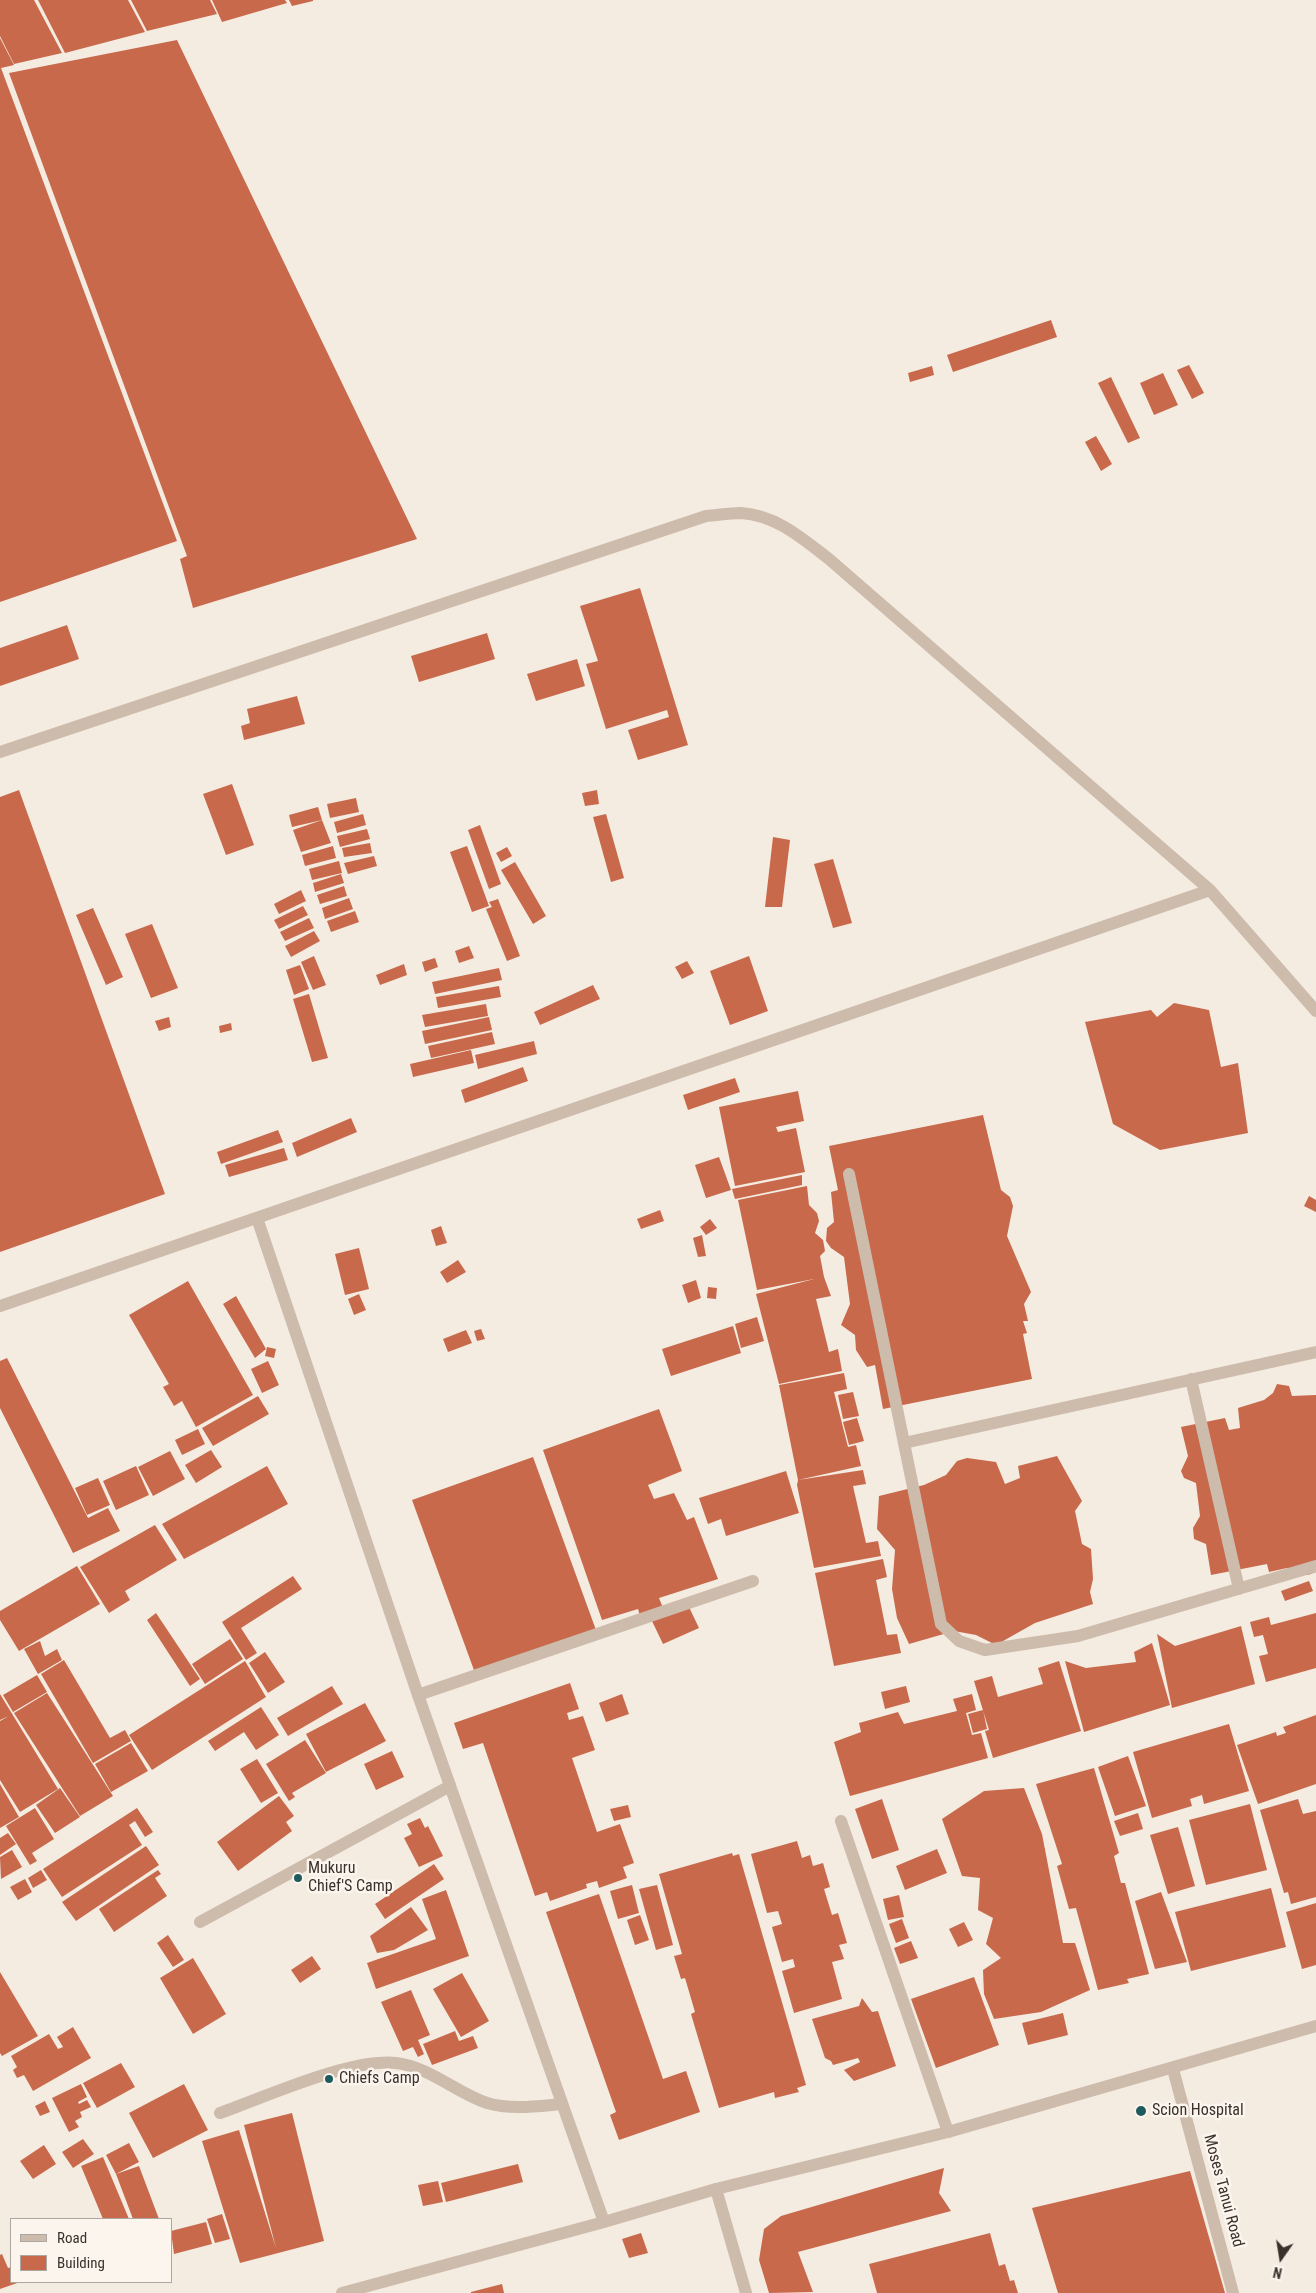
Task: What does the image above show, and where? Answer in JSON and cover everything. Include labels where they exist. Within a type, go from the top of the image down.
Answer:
[{"type":"street","points":[[0,752],[706,516],[742,513],[765,518],[792,530],[828,559],[1210,890],[1316,1012]]},
{"type":"street","points":[[0,1306],[1210,890]]},
{"type":"street","points":[[849,1174],[941,1624],[959,1641],[984,1650],[1078,1636],[1316,1566]]},
{"type":"street","points":[[257,1218],[418,1695],[604,2222]]},
{"type":"street","points":[[904,1443],[1316,1352]]},
{"type":"street","points":[[1191,1379],[1239,1589]]},
{"type":"street","points":[[418,1695],[753,1581]]},
{"type":"street","points":[[200,1922],[450,1786]]},
{"type":"street","points":[[841,1821],[948,2132]]},
{"type":"street","points":[[342,2293],[372,2289],[716,2189],[948,2132],[1173,2069],[1316,2026]]},
{"type":"street","points":[[220,2113],[320,2076],[357,2066],[395,2063],[423,2070],[486,2102],[509,2107],[562,2104]]},
{"type":"street","name":"Moses Tanui Road","points":[[1173,2069],[1233,2293]]},
{"type":"street","points":[[716,2189],[746,2293]]},
{"type":"building","points":[[0,0],[34,0],[62,53],[14,64],[0,36]]},
{"type":"building","points":[[38,0],[128,0],[145,32],[65,53]]},
{"type":"building","points":[[131,0],[210,0],[217,14],[147,31]]},
{"type":"building","points":[[212,0],[285,0],[287,3],[222,22]]},
{"type":"building","points":[[289,0],[313,0],[313,1],[292,6]]},
{"type":"building","points":[[0,38],[14,65],[1,68],[177,541],[0,602]]},
{"type":"building","points":[[177,40],[417,539],[193,608],[180,559],[187,556],[9,73]]},
{"type":"building","points":[[1051,320],[1057,337],[953,372],[947,355]]},
{"type":"building","points":[[1189,365],[1204,393],[1192,399],[1177,370]]},
{"type":"building","points":[[932,366],[934,375],[910,382],[908,373]]},
{"type":"building","points":[[1163,373],[1178,405],[1154,415],[1140,383]]},
{"type":"building","points":[[1111,377],[1140,438],[1128,443],[1098,383]]},
{"type":"building","points":[[1096,436],[1112,464],[1101,471],[1085,442]]},
{"type":"building","points":[[640,588],[688,745],[638,760],[628,730],[669,717],[667,710],[606,729],[586,664],[598,661],[580,606]]},
{"type":"building","points":[[67,625],[79,659],[0,686],[0,648]]},
{"type":"building","points":[[487,633],[495,659],[419,682],[411,656]]},
{"type":"building","points":[[577,659],[585,686],[536,701],[527,674]]},
{"type":"building","points":[[297,696],[305,724],[244,740],[241,726],[250,723],[247,709]]},
{"type":"building","points":[[232,784],[254,845],[226,855],[203,794]]},
{"type":"building","points":[[19,790],[165,1194],[0,1252],[0,797]]},
{"type":"building","points":[[597,790],[599,804],[585,806],[582,793]]},
{"type":"building","points":[[356,798],[359,812],[330,818],[327,804]]},
{"type":"building","points":[[318,807],[322,820],[292,827],[289,815]]},
{"type":"building","points":[[363,814],[366,825],[337,833],[334,822]]},
{"type":"building","points":[[606,814],[624,878],[611,882],[593,817]]},
{"type":"building","points":[[322,820],[331,843],[301,852],[293,830]]},
{"type":"building","points":[[480,825],[501,884],[489,889],[468,830]]},
{"type":"building","points":[[367,829],[370,839],[340,847],[337,836]]},
{"type":"building","points":[[773,837],[790,840],[782,907],[765,907]]},
{"type":"building","points":[[370,843],[372,853],[344,857],[342,848]]},
{"type":"building","points":[[333,846],[336,858],[305,866],[302,855]]},
{"type":"building","points":[[467,846],[489,906],[472,912],[450,852]]},
{"type":"building","points":[[507,847],[512,856],[501,862],[496,853]]},
{"type":"building","points":[[374,856],[377,866],[348,874],[344,863]]},
{"type":"building","points":[[833,859],[852,923],[833,928],[814,864]]},
{"type":"building","points":[[339,861],[342,873],[312,880],[309,869]]},
{"type":"building","points":[[515,862],[546,916],[533,924],[501,870]]},
{"type":"building","points":[[341,874],[344,883],[315,892],[313,883]]},
{"type":"building","points":[[344,886],[347,896],[320,904],[317,895]]},
{"type":"building","points":[[301,890],[306,901],[279,914],[274,904]]},
{"type":"building","points":[[349,898],[353,909],[325,919],[322,908]]},
{"type":"building","points":[[498,899],[520,956],[507,961],[486,909],[492,907],[489,902]]},
{"type":"building","points":[[303,906],[308,915],[279,929],[274,920]]},
{"type":"building","points":[[93,908],[123,977],[106,985],[76,915]]},
{"type":"building","points":[[355,911],[359,922],[331,932],[327,921]]},
{"type":"building","points":[[309,918],[314,928],[285,941],[280,932]]},
{"type":"building","points":[[152,924],[178,988],[151,998],[125,934]]},
{"type":"building","points":[[314,931],[320,941],[291,957],[285,946]]},
{"type":"building","points":[[469,946],[474,958],[459,963],[455,951]]},
{"type":"building","points":[[314,956],[326,985],[313,990],[301,962]]},
{"type":"building","points":[[749,956],[768,1011],[730,1025],[710,971]]},
{"type":"building","points":[[435,958],[438,967],[425,972],[422,962]]},
{"type":"building","points":[[687,961],[694,973],[682,979],[675,967]]},
{"type":"building","points":[[404,964],[407,975],[380,985],[376,975]]},
{"type":"building","points":[[300,965],[309,989],[294,995],[286,970]]},
{"type":"building","points":[[499,968],[502,980],[435,994],[432,982]]},
{"type":"building","points":[[593,985],[600,999],[540,1025],[534,1012]]},
{"type":"building","points":[[499,986],[501,997],[438,1008],[436,997]]},
{"type":"building","points":[[309,994],[328,1058],[312,1062],[293,999]]},
{"type":"building","points":[[1174,1003],[1209,1010],[1221,1067],[1238,1063],[1248,1133],[1160,1150],[1113,1124],[1085,1022],[1151,1010],[1157,1017]]},
{"type":"building","points":[[486,1004],[488,1016],[425,1027],[422,1015]]},
{"type":"building","points":[[169,1017],[171,1027],[159,1031],[155,1021]]},
{"type":"building","points":[[489,1017],[492,1030],[425,1044],[422,1031]]},
{"type":"building","points":[[231,1023],[232,1030],[220,1033],[219,1026]]},
{"type":"building","points":[[492,1032],[495,1044],[431,1058],[428,1046]]},
{"type":"building","points":[[534,1041],[537,1054],[478,1069],[475,1055]]},
{"type":"building","points":[[471,1050],[474,1063],[413,1077],[410,1064]]},
{"type":"building","points":[[523,1067],[528,1081],[465,1103],[461,1090]]},
{"type":"building","points":[[735,1078],[740,1092],[688,1110],[683,1095]]},
{"type":"building","points":[[798,1091],[804,1121],[776,1127],[778,1132],[796,1128],[805,1172],[735,1186],[719,1107]]},
{"type":"building","points":[[983,1115],[1001,1190],[1010,1197],[1013,1206],[1007,1236],[1031,1292],[1024,1304],[1028,1321],[1023,1321],[1027,1333],[1023,1334],[1032,1379],[883,1409],[875,1365],[867,1367],[856,1350],[855,1335],[841,1325],[850,1304],[844,1257],[831,1248],[826,1241],[827,1228],[834,1222],[831,1192],[838,1190],[829,1146]]},
{"type":"building","points":[[351,1118],[357,1132],[297,1157],[292,1143]]},
{"type":"building","points":[[278,1130],[283,1142],[221,1164],[217,1152]]},
{"type":"building","points":[[284,1148],[288,1160],[229,1177],[225,1165]]},
{"type":"building","points":[[719,1157],[731,1190],[706,1198],[695,1165]]},
{"type":"building","points":[[802,1175],[802,1185],[735,1199],[732,1189]]},
{"type":"building","points":[[807,1186],[809,1205],[817,1213],[819,1221],[815,1233],[823,1240],[825,1251],[820,1256],[824,1277],[831,1296],[816,1299],[829,1352],[838,1349],[842,1371],[779,1384],[756,1294],[814,1279],[757,1290],[738,1200]]},
{"type":"building","points":[[1309,1196],[1316,1200],[1316,1212],[1304,1206]]},
{"type":"building","points":[[660,1210],[664,1221],[641,1229],[637,1219]]},
{"type":"building","points":[[710,1219],[717,1228],[706,1235],[700,1227]]},
{"type":"building","points":[[441,1226],[447,1243],[436,1246],[431,1230]]},
{"type":"building","points":[[702,1235],[706,1256],[698,1257],[693,1238]]},
{"type":"building","points":[[359,1248],[369,1289],[345,1295],[335,1254]]},
{"type":"building","points":[[458,1260],[466,1272],[447,1283],[440,1272]]},
{"type":"building","points":[[696,1280],[701,1298],[688,1303],[682,1285]]},
{"type":"building","points":[[188,1281],[253,1395],[196,1427],[182,1401],[174,1406],[163,1387],[169,1384],[129,1315]]},
{"type":"building","points":[[708,1287],[717,1288],[716,1299],[707,1298]]},
{"type":"building","points":[[359,1294],[366,1310],[354,1315],[348,1299]]},
{"type":"building","points":[[236,1296],[266,1349],[255,1358],[223,1304]]},
{"type":"building","points":[[757,1317],[764,1341],[741,1348],[735,1324]]},
{"type":"building","points":[[733,1326],[741,1353],[671,1376],[662,1349]]},
{"type":"building","points":[[481,1329],[485,1339],[477,1341],[474,1331]]},
{"type":"building","points":[[466,1330],[472,1343],[448,1352],[443,1339]]},
{"type":"building","points":[[267,1347],[276,1349],[274,1358],[265,1356]]},
{"type":"building","points":[[7,1358],[88,1518],[108,1508],[120,1531],[73,1553],[0,1408],[0,1361]]},
{"type":"building","points":[[268,1361],[279,1385],[262,1393],[251,1369]]},
{"type":"building","points":[[844,1373],[847,1389],[834,1392],[848,1447],[856,1445],[861,1466],[798,1480],[779,1385]]},
{"type":"building","points":[[1277,1384],[1289,1386],[1292,1396],[1316,1395],[1316,1572],[1308,1575],[1298,1571],[1291,1571],[1287,1568],[1269,1572],[1267,1564],[1211,1575],[1206,1544],[1194,1539],[1193,1528],[1200,1516],[1196,1483],[1184,1478],[1181,1471],[1188,1456],[1181,1427],[1225,1418],[1229,1430],[1240,1428],[1238,1408],[1264,1400],[1273,1393]]},
{"type":"building","points":[[853,1392],[859,1416],[843,1419],[838,1395]]},
{"type":"building","points":[[258,1396],[269,1414],[213,1446],[202,1428]]},
{"type":"building","points":[[659,1409],[682,1471],[648,1485],[654,1499],[674,1493],[687,1520],[694,1517],[718,1579],[659,1598],[663,1608],[640,1616],[638,1609],[602,1620],[543,1450]]},
{"type":"building","points":[[857,1418],[864,1441],[849,1445],[843,1422]]},
{"type":"building","points":[[198,1429],[205,1444],[182,1455],[175,1440]]},
{"type":"building","points":[[211,1450],[222,1467],[196,1483],[185,1465]]},
{"type":"building","points":[[170,1451],[185,1479],[153,1496],[138,1467]]},
{"type":"building","points":[[1057,1456],[1082,1501],[1075,1511],[1082,1544],[1091,1549],[1093,1579],[1090,1592],[1093,1604],[1035,1623],[996,1645],[976,1635],[954,1631],[909,1644],[897,1618],[892,1589],[895,1550],[877,1529],[879,1496],[924,1485],[946,1475],[957,1461],[967,1458],[996,1462],[1005,1484],[1020,1478],[1018,1466]]},
{"type":"building","points":[[533,1457],[596,1630],[475,1673],[412,1500]]},
{"type":"building","points":[[136,1466],[149,1495],[116,1510],[103,1481]]},
{"type":"building","points":[[267,1466],[288,1504],[184,1559],[162,1524]]},
{"type":"building","points":[[863,1470],[866,1484],[853,1486],[866,1543],[878,1541],[881,1556],[814,1568],[797,1485],[798,1480]]},
{"type":"building","points":[[786,1471],[799,1513],[726,1536],[721,1519],[708,1524],[699,1498]]},
{"type":"building","points":[[98,1478],[110,1505],[87,1515],[75,1488]]},
{"type":"building","points":[[155,1525],[177,1560],[125,1591],[130,1600],[109,1613],[80,1567]]},
{"type":"building","points":[[883,1559],[887,1577],[876,1580],[887,1635],[897,1634],[901,1653],[834,1666],[815,1573]]},
{"type":"building","points":[[77,1566],[100,1604],[19,1651],[0,1620],[0,1611]]},
{"type":"building","points":[[293,1576],[302,1589],[241,1628],[257,1653],[246,1660],[222,1622]]},
{"type":"building","points":[[1309,1581],[1313,1591],[1285,1601],[1281,1591]]},
{"type":"building","points":[[688,1605],[699,1628],[663,1644],[652,1621]]},
{"type":"building","points":[[156,1613],[200,1679],[190,1686],[147,1620]]},
{"type":"building","points":[[1316,1613],[1316,1668],[1266,1682],[1259,1656],[1268,1654],[1263,1635],[1254,1637],[1250,1622],[1269,1617],[1271,1625]]},
{"type":"building","points":[[1241,1626],[1255,1684],[1172,1708],[1157,1634],[1175,1646]]},
{"type":"building","points":[[230,1639],[243,1659],[205,1684],[192,1664]]},
{"type":"building","points":[[40,1641],[45,1656],[57,1649],[62,1660],[38,1674],[24,1649]]},
{"type":"building","points":[[1152,1643],[1170,1705],[1084,1732],[1065,1661],[1086,1668],[1136,1662],[1134,1652]]},
{"type":"building","points":[[265,1652],[285,1682],[268,1693],[249,1663]]},
{"type":"building","points":[[64,1660],[110,1738],[125,1730],[131,1741],[93,1763],[41,1674]]},
{"type":"building","points":[[245,1661],[266,1697],[152,1770],[129,1735]]},
{"type":"building","points":[[1059,1661],[1081,1731],[993,1758],[985,1731],[989,1730],[974,1681],[992,1676],[998,1697],[1043,1684],[1038,1668]]},
{"type":"building","points":[[37,1675],[47,1692],[13,1712],[3,1695]]},
{"type":"building","points":[[570,1683],[579,1709],[567,1713],[569,1720],[583,1716],[595,1750],[572,1758],[597,1832],[620,1824],[634,1863],[623,1867],[627,1878],[599,1888],[597,1881],[586,1884],[587,1888],[550,1901],[547,1892],[535,1896],[483,1743],[463,1749],[454,1723]]},
{"type":"building","points":[[332,1686],[343,1704],[288,1736],[277,1718]]},
{"type":"building","points":[[906,1686],[910,1702],[885,1709],[881,1692]]},
{"type":"building","points":[[47,1693],[113,1796],[80,1816],[14,1713]]},
{"type":"building","points":[[0,1694],[58,1789],[20,1812],[0,1780],[0,1721],[9,1716],[0,1720]]},
{"type":"building","points":[[622,1694],[629,1714],[606,1722],[599,1703]]},
{"type":"building","points":[[972,1694],[976,1710],[966,1713],[972,1735],[981,1733],[988,1758],[850,1796],[834,1742],[861,1732],[859,1723],[898,1712],[904,1724],[957,1711],[953,1699]]},
{"type":"building","points":[[365,1703],[386,1741],[326,1772],[306,1734]]},
{"type":"building","points":[[261,1707],[279,1735],[256,1750],[244,1732],[215,1751],[208,1741]]},
{"type":"building","points":[[983,1710],[987,1729],[973,1733],[968,1714]]},
{"type":"building","points":[[1316,1715],[1316,1784],[1258,1804],[1237,1745],[1276,1732],[1277,1736],[1286,1733],[1283,1727]]},
{"type":"building","points":[[1229,1724],[1249,1791],[1204,1804],[1202,1795],[1190,1799],[1192,1806],[1152,1818],[1133,1752]]},
{"type":"building","points":[[305,1740],[326,1773],[292,1793],[295,1797],[289,1801],[266,1764]]},
{"type":"building","points":[[131,1743],[148,1771],[111,1792],[95,1764]]},
{"type":"building","points":[[392,1751],[404,1777],[376,1790],[364,1764]]},
{"type":"building","points":[[1128,1756],[1146,1806],[1115,1816],[1098,1767]]},
{"type":"building","points":[[257,1759],[278,1793],[261,1803],[240,1769]]},
{"type":"building","points":[[1094,1768],[1119,1853],[1114,1856],[1121,1883],[1125,1883],[1149,1974],[1127,1979],[1129,1983],[1098,1990],[1076,1908],[1069,1909],[1057,1866],[1062,1864],[1036,1784]]},
{"type":"building","points":[[0,1784],[19,1817],[0,1828]]},
{"type":"building","points":[[60,1788],[80,1817],[55,1833],[36,1805]]},
{"type":"building","points":[[1024,1788],[1042,1834],[1063,1943],[1075,1943],[1090,1990],[1041,2012],[994,2019],[984,1994],[983,1970],[1001,1958],[986,1944],[993,1918],[978,1910],[980,1878],[962,1876],[942,1819],[984,1791]]},
{"type":"building","points":[[279,1796],[294,1816],[286,1822],[292,1831],[238,1871],[217,1842]]},
{"type":"building","points":[[882,1799],[899,1850],[872,1859],[855,1809]]},
{"type":"building","points":[[1298,1799],[1303,1814],[1316,1811],[1316,1897],[1291,1904],[1288,1892],[1284,1893],[1260,1810]]},
{"type":"building","points":[[1250,1804],[1267,1870],[1206,1885],[1189,1820]]},
{"type":"building","points":[[628,1805],[631,1817],[614,1821],[610,1809]]},
{"type":"building","points":[[35,1808],[54,1839],[32,1853],[37,1861],[30,1865],[6,1826]]},
{"type":"building","points":[[137,1808],[153,1832],[145,1837],[135,1821],[129,1825],[142,1845],[62,1897],[43,1869]]},
{"type":"building","points":[[1138,1813],[1143,1829],[1120,1836],[1114,1821]]},
{"type":"building","points":[[420,1818],[425,1828],[428,1826],[443,1856],[419,1867],[404,1838],[412,1834],[407,1824]]},
{"type":"building","points":[[1178,1827],[1195,1886],[1168,1894],[1150,1835]]},
{"type":"building","points":[[8,1833],[16,1844],[0,1855],[0,1838]]},
{"type":"building","points":[[797,1841],[802,1858],[810,1855],[813,1866],[823,1863],[830,1887],[824,1889],[832,1915],[838,1913],[847,1943],[839,1945],[844,1959],[832,1962],[842,1999],[794,2013],[782,1971],[795,1967],[793,1959],[782,1962],[772,1927],[782,1924],[778,1911],[767,1913],[751,1854]]},
{"type":"building","points":[[146,1846],[159,1865],[76,1921],[62,1902]]},
{"type":"building","points":[[937,1849],[947,1873],[905,1890],[896,1866]]},
{"type":"building","points":[[12,1850],[22,1867],[1,1879],[0,1857]]},
{"type":"building","points":[[732,1853],[733,1856],[739,1854],[806,2085],[797,2088],[799,2092],[775,2098],[774,2092],[719,2108],[691,2014],[695,2012],[685,1978],[681,1979],[674,1956],[682,1954],[659,1874]]},
{"type":"building","points":[[434,1864],[444,1879],[385,1919],[375,1904]]},
{"type":"building","points":[[41,1870],[47,1880],[33,1888],[28,1878]]},
{"type":"building","points":[[158,1870],[161,1874],[155,1878],[167,1896],[114,1932],[99,1909]]},
{"type":"building","points":[[25,1879],[32,1892],[18,1900],[10,1887]]},
{"type":"building","points":[[632,1885],[639,1913],[618,1919],[610,1891]]},
{"type":"building","points":[[657,1885],[673,1945],[656,1950],[639,1889]]},
{"type":"building","points":[[1271,1888],[1286,1947],[1191,1971],[1175,1912]]},
{"type":"building","points":[[446,1890],[469,1956],[376,1989],[367,1963],[436,1939],[422,1899]]},
{"type":"building","points":[[1161,1892],[1187,1962],[1155,1969],[1135,1901]]},
{"type":"building","points":[[599,1894],[663,2079],[686,2071],[700,2112],[619,2140],[610,2115],[616,2112],[546,1912]]},
{"type":"building","points":[[899,1895],[904,1917],[888,1920],[883,1899]]},
{"type":"building","points":[[1316,1903],[1316,1965],[1302,1969],[1286,1912]]},
{"type":"building","points":[[411,1907],[428,1930],[394,1950],[377,1953],[370,1936]]},
{"type":"building","points":[[640,1915],[649,1940],[635,1945],[627,1920]]},
{"type":"building","points":[[902,1919],[909,1938],[896,1943],[889,1924]]},
{"type":"building","points":[[964,1922],[973,1940],[958,1947],[949,1929]]},
{"type":"building","points":[[168,1935],[184,1960],[173,1967],[157,1943]]},
{"type":"building","points":[[911,1941],[918,1958],[900,1964],[894,1948]]},
{"type":"building","points":[[312,1956],[321,1969],[300,1983],[291,1970]]},
{"type":"building","points":[[193,1958],[226,2014],[193,2034],[160,1978]]},
{"type":"building","points":[[0,1972],[38,2036],[2,2056],[0,2053]]},
{"type":"building","points":[[462,1973],[489,2021],[461,2037],[433,1989]]},
{"type":"building","points":[[974,1977],[999,2045],[936,2068],[911,1999]]},
{"type":"building","points":[[411,1990],[430,2035],[418,2040],[424,2054],[418,2057],[413,2047],[403,2051],[381,2002]]},
{"type":"building","points":[[862,1998],[872,2012],[878,2011],[896,2066],[854,2081],[844,2070],[860,2062],[858,2058],[833,2065],[831,2061],[825,2058],[812,2019],[859,2006]]},
{"type":"building","points":[[1063,2013],[1068,2035],[1028,2045],[1022,2023]]},
{"type":"building","points":[[73,2027],[91,2058],[33,2091],[24,2075],[17,2078],[13,2070],[17,2067],[11,2056],[49,2034],[58,2049],[63,2047],[57,2037]]},
{"type":"building","points":[[455,2031],[459,2041],[473,2036],[478,2048],[432,2065],[423,2044]]},
{"type":"building","points":[[121,2063],[135,2087],[97,2108],[83,2083]]},
{"type":"building","points":[[81,2084],[87,2097],[78,2102],[79,2104],[87,2100],[91,2107],[80,2112],[82,2117],[75,2121],[79,2127],[69,2132],[52,2098]]},
{"type":"building","points":[[184,2084],[208,2130],[153,2158],[129,2113]]},
{"type":"building","points":[[45,2101],[50,2112],[40,2116],[35,2106]]},
{"type":"building","points":[[292,2113],[324,2241],[240,2263],[202,2141],[239,2130],[276,2248],[244,2125]]},
{"type":"building","points":[[83,2139],[94,2154],[73,2168],[62,2152]]},
{"type":"building","points":[[129,2143],[139,2162],[116,2174],[106,2155]]},
{"type":"building","points":[[44,2145],[56,2164],[33,2179],[20,2161]]},
{"type":"building","points":[[103,2157],[129,2218],[103,2218],[81,2166]]},
{"type":"building","points":[[518,2164],[523,2182],[446,2202],[441,2183]]},
{"type":"building","points":[[139,2166],[159,2218],[133,2218],[116,2174]]},
{"type":"building","points":[[944,2168],[939,2193],[951,2211],[798,2252],[813,2292],[769,2293],[759,2260],[764,2229],[781,2216]]},
{"type":"building","points":[[1190,2171],[1225,2293],[1058,2293],[1032,2208]]},
{"type":"building","points":[[438,2181],[443,2202],[423,2206],[418,2185]]},
{"type":"building","points":[[222,2214],[230,2239],[215,2243],[207,2219]]},
{"type":"building","points":[[206,2222],[212,2244],[174,2254],[172,2231]]},
{"type":"building","points":[[641,2233],[648,2253],[629,2258],[622,2239]]},
{"type":"building","points":[[990,2233],[999,2266],[1005,2264],[1010,2281],[1014,2280],[1018,2293],[877,2293],[869,2264]]},
{"type":"building","points":[[2,2254],[8,2268],[10,2267],[10,2283],[17,2283],[0,2289],[0,2255]]},
{"type":"building","points":[[502,2284],[504,2293],[471,2293],[471,2292]]},
{"type":"place","name":"Mukuru Chief'S Camp","points":[[298,1878]]},
{"type":"place","name":"Chiefs Camp","points":[[329,2079]]},
{"type":"place","name":"Scion Hospital","points":[[1141,2111]]}]
